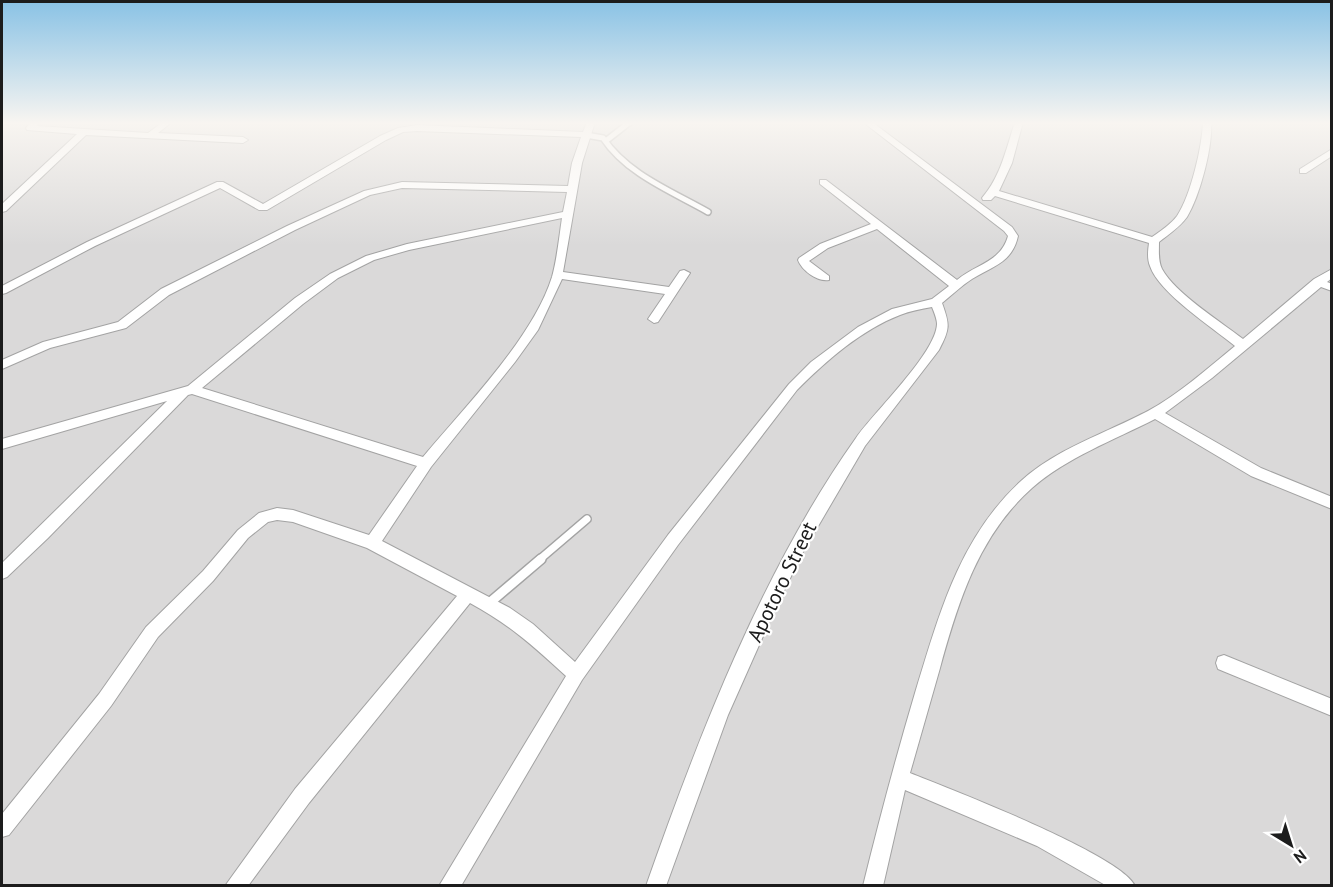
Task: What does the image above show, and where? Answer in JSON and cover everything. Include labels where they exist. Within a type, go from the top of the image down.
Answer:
[{"type":"street","points":[[2,209],[51,163]]},
{"type":"street","points":[[2,290],[91,244],[220,183],[263,208],[340,163]]},
{"type":"street","points":[[372,543],[426,463],[511,359],[534,327],[558,275],[577,163]]},
{"type":"street","points":[[449,885],[576,674],[673,540],[793,387],[815,365],[862,330],[896,312],[936,302],[956,285],[1003,257],[1013,241],[1013,236],[1008,229],[923,163]]},
{"type":"street","points":[[976,203],[994,193],[1006,163]]},
{"type":"street","points":[[1200,163],[1189,205],[1182,216],[1154,241],[1153,256],[1157,270],[1171,287],[1242,345]]},
{"type":"street","points":[[1303,171],[1315,163]]},
{"type":"street","points":[[823,182],[956,285]]},
{"type":"street","points":[[2,365],[47,345],[122,325],[165,292],[291,228],[382,188],[402,185],[572,189]]},
{"type":"street","points":[[994,193],[1154,241]]},
{"type":"street","points":[[2,572],[188,391],[299,301],[334,276],[370,258],[406,247],[569,214]]},
{"type":"street","points":[[825,278],[805,266],[803,260],[824,246],[879,225]]},
{"type":"street","points":[[873,885],[899,778],[948,614],[969,559],[997,516],[1027,484],[1058,462],[1155,413],[1208,375],[1332,272]]},
{"type":"street","points":[[654,320],[684,273]]},
{"type":"street","points":[[558,275],[672,291]]},
{"type":"street","points":[[1318,282],[1332,288]]},
{"type":"street","name":"Apotoro Street","points":[[656,885],[680,815],[726,697],[778,584],[823,500],[856,447],[921,366],[937,341],[943,325],[936,302]]},
{"type":"street","points":[[2,444],[188,391],[426,463]]},
{"type":"street","points":[[1155,413],[1256,472],[1332,502]]},
{"type":"street","points":[[2,828],[105,700],[152,632],[208,576],[253,524],[264,517],[277,514],[293,516],[372,543],[468,594],[527,629],[576,674]]},
{"type":"street","points":[[235,885],[302,796],[468,594]]},
{"type":"street","points":[[1224,663],[1332,708]]},
{"type":"street","points":[[899,778],[989,814],[1118,883]]},
{"type":"lane","points":[[627,163],[708,212]]},
{"type":"lane","points":[[487,605],[587,519]]},
{"type":"shaded area","points":[[2,163],[1331,163],[1331,885],[2,885]]}]
